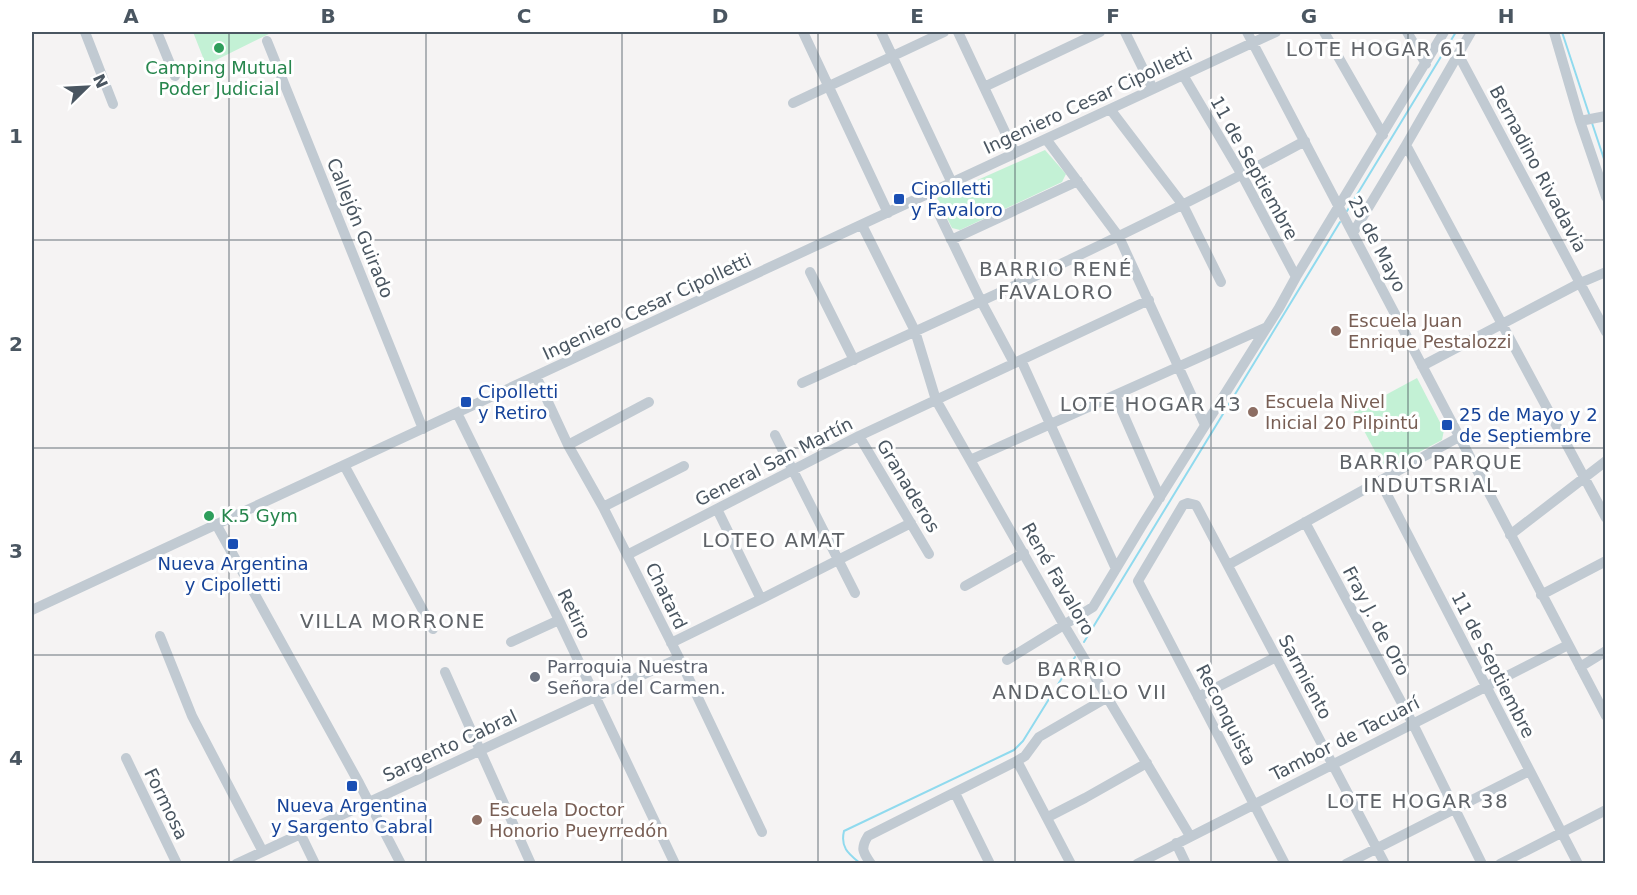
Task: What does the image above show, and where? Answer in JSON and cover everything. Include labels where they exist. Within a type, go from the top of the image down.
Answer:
[{"type":"street","points":[[85,32],[113,104]]},
{"type":"street","points":[[157,32],[175,76]]},
{"type":"street","points":[[803,32],[888,213]]},
{"type":"street","points":[[881,32],[952,183]]},
{"type":"street","points":[[793,103],[944,32]]},
{"type":"street","points":[[958,32],[1015,153]]},
{"type":"street","points":[[984,87],[1100,32]]},
{"type":"street","points":[[1125,32],[1152,89]]},
{"type":"street","name":"25 de Mayo","points":[[1247,32],[1605,716]]},
{"type":"street","name":"Ingeniero Cesar Cipolletti","points":[[32,610],[1276,32]]},
{"type":"street","points":[[1324,32],[1383,135]]},
{"type":"street","points":[[1407,32],[1426,64]]},
{"type":"street","points":[[1007,660],[1093,607],[1267,327],[1444,32]]},
{"type":"street","points":[[1353,233],[1471,32]]},
{"type":"street","points":[[1554,32],[1605,197]]},
{"type":"street","name":"Callejón Guirado","points":[[267,41],[423,429]]},
{"type":"street","name":"Bernadino Rivadavia","points":[[1458,54],[1605,332]]},
{"type":"street","name":"11 de Septiembre","points":[[1183,75],[1242,175],[1296,277]]},
{"type":"street","points":[[1110,109],[1183,205],[1221,282]]},
{"type":"street","points":[[1583,120],[1602,116]]},
{"type":"street","points":[[1046,139],[1119,237],[1205,426]]},
{"type":"street","points":[[802,383],[1119,237],[1305,141]]},
{"type":"street","points":[[1406,145],[1605,518]]},
{"type":"street","points":[[951,240],[1078,181]]},
{"type":"street","points":[[938,212],[981,301],[1050,424],[1116,569]]},
{"type":"street","name":"René Favaloro","points":[[862,225],[915,331],[936,400],[1064,625],[1190,836]]},
{"type":"street","points":[[810,272],[854,360]]},
{"type":"street","points":[[1422,366],[1605,272]]},
{"type":"street","name":"General San Martín","points":[[627,555],[859,436],[1149,300]]},
{"type":"street","points":[[970,460],[1267,327]]},
{"type":"street","name":"Chatard","points":[[536,376],[568,445],[603,507],[679,658],[762,832]]},
{"type":"street","points":[[1115,395],[1160,498]]},
{"type":"street","points":[[568,445],[649,402]]},
{"type":"street","name":"Retiro","points":[[457,413],[675,864]]},
{"type":"street","points":[[775,435],[855,593]]},
{"type":"street","name":"Granaderos","points":[[859,436],[929,554]]},
{"type":"street","points":[[1228,564],[1459,437]]},
{"type":"street","points":[[1510,535],[1605,461]]},
{"type":"street","points":[[344,465],[433,629]]},
{"type":"street","points":[[603,507],[684,466]]},
{"type":"street","name":"11 de Septiembre","points":[[1380,481],[1578,864]]},
{"type":"street","name":"Sarmiento","points":[[1138,581],[1183,505],[1188,503],[1197,505],[1385,864]]},
{"type":"street","points":[[717,509],[761,599]]},
{"type":"street","name":"Fray J. de Oro","points":[[1305,522],[1413,724],[1482,864]]},
{"type":"street","points":[[671,643],[911,523]]},
{"type":"street","points":[[216,524],[401,864]]},
{"type":"street","points":[[965,586],[1024,553]]},
{"type":"street","points":[[1541,595],[1605,561]]},
{"type":"street","name":"Reconquista","points":[[1138,581],[1285,864]]},
{"type":"street","points":[[511,642],[559,620]]},
{"type":"street","points":[[160,636],[192,716],[262,850]]},
{"type":"street","name":"Tambor de Tacuarí","points":[[1137,864],[1568,645]]},
{"type":"street","points":[[1580,668],[1605,651]]},
{"type":"street","points":[[1198,696],[1276,657]]},
{"type":"street","name":"Sargento Cabral","points":[[236,864],[679,658]]},
{"type":"street","points":[[445,672],[531,864]]},
{"type":"street","points":[[872,864],[863,850],[863,843],[868,836],[1017,761],[1025,756],[1039,737],[1107,697]]},
{"type":"street","name":"Formosa","points":[[126,758],[177,864]]},
{"type":"street","points":[[1017,761],[1071,864]]},
{"type":"street","points":[[1048,817],[1147,763]]},
{"type":"street","points":[[1346,864],[1530,771]]},
{"type":"street","points":[[955,793],[985,862]]},
{"type":"street","points":[[1500,864],[1605,810]]},
{"type":"street","points":[[300,833],[315,864]]},
{"type":"street","points":[[1176,843],[1186,864]]},
{"type":"green space","name":"Camping Mutual Poder Judicial","points":[[193,32],[273,32],[206,65]]},
{"type":"green space","points":[[1045,150],[1066,174],[1062,182],[960,230],[952,228],[937,198]]},
{"type":"green space","points":[[1417,378],[1444,430],[1442,440],[1385,470],[1354,412]]},
{"type":"waterway","points":[[1347,211],[1456,32]]},
{"type":"waterway","points":[[1562,32],[1589,114]]},
{"type":"waterway","points":[[1592,123],[1606,165]]},
{"type":"waterway","points":[[1084,642],[1340,222]]},
{"type":"waterway","points":[[861,864],[849,854],[844,846],[844,831],[1014,750],[1023,741],[1075,657]]},
{"type":"place","name":"Camping Mutual Poder Judicial","points":[[219,48]]},
{"type":"place","name":"Cipolletti y Favaloro","points":[[899,199]]},
{"type":"place","name":"Escuela Juan Enrique Pestalozzi","points":[[1336,331]]},
{"type":"place","name":"Cipolletti y Retiro","points":[[466,402]]},
{"type":"place","name":"Escuela Nivel Inicial 20 Pilpintú","points":[[1253,412]]},
{"type":"place","name":"25 de Mayo y 2 de Septiembre","points":[[1447,425]]},
{"type":"place","name":"K.5 Gym","points":[[209,516]]},
{"type":"place","name":"Nueva Argentina y Cipolletti","points":[[233,544]]},
{"type":"place","name":"Parroquia Nuestra Señora del Carmen.","points":[[535,677]]},
{"type":"place","name":"Nueva Argentina y Sargento Cabral","points":[[352,786]]},
{"type":"place","name":"Escuela Doctor Honorio Pueyrredón","points":[[477,820]]},
{"type":"district","name":"LOTE HOGAR 61","points":[[1377,49]]},
{"type":"district","name":"BARRIO RENÉ FAVALORO","points":[[1056,280]]},
{"type":"district","name":"LOTE HOGAR 43","points":[[1151,404]]},
{"type":"district","name":"BARRIO PARQUE INDUTSRIAL","points":[[1431,474]]},
{"type":"district","name":"LOTEO AMAT","points":[[774,540]]},
{"type":"district","name":"VILLA MORRONE","points":[[393,621]]},
{"type":"district","name":"BARRIO ANDACOLLO VII","points":[[1080,680]]},
{"type":"district","name":"LOTE HOGAR 38","points":[[1418,801]]}]
